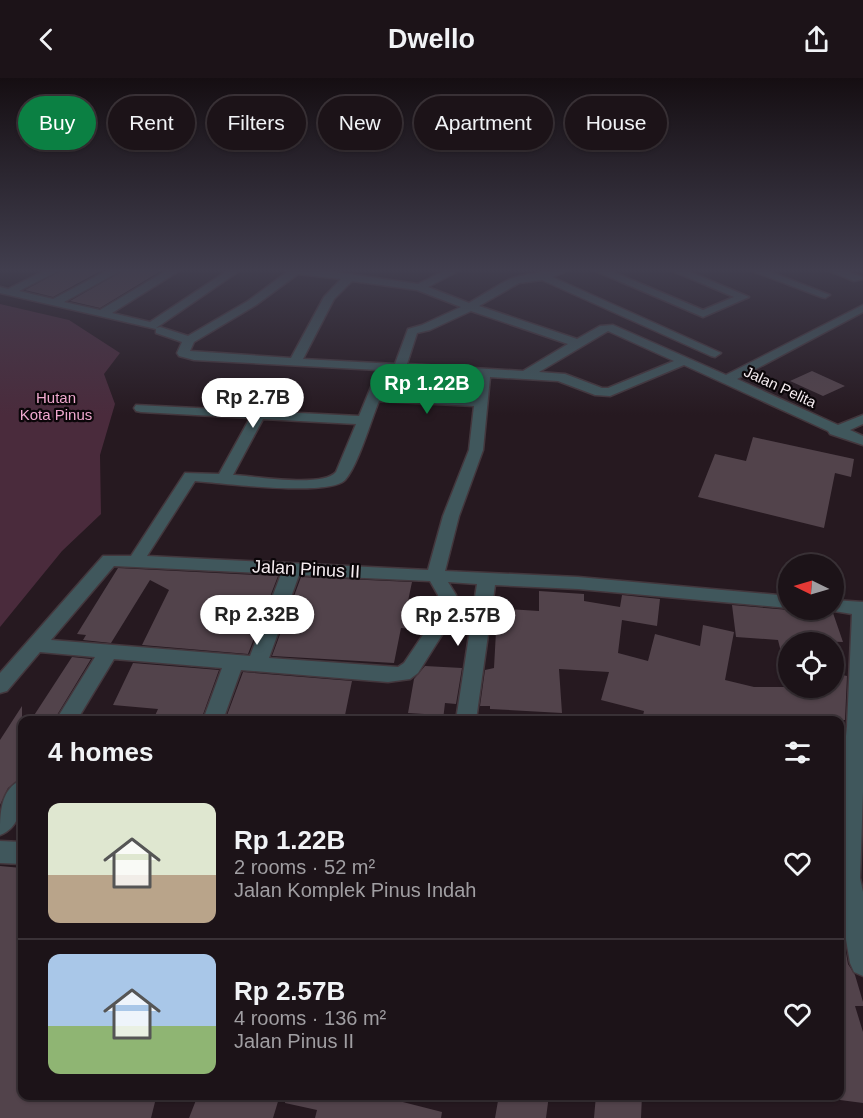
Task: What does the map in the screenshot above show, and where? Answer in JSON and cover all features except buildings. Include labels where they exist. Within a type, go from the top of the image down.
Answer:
[{"type":"street","points":[[115,318],[189,340]]},
{"type":"street","points":[[156,329],[171,318]]},
{"type":"street","points":[[227,318],[189,340],[183,353],[185,355],[560,377],[600,392],[610,392],[684,361]]},
{"type":"street","points":[[295,362],[318,318]]},
{"type":"street","points":[[136,561],[190,476],[314,485],[336,480],[344,473],[375,397],[412,331],[426,328],[448,318]]},
{"type":"street","points":[[501,318],[580,344]]},
{"type":"street","points":[[635,318],[715,353]]},
{"type":"street","points":[[692,320],[697,318]]},
{"type":"street","points":[[726,380],[845,318]]},
{"type":"street","name":"Jalan Pelita","points":[[580,344],[609,327],[835,431],[863,441]]},
{"type":"street","points":[[524,376],[580,344]]},
{"type":"street","points":[[0,686],[34,645],[404,674],[411,668],[448,611],[447,594],[435,576],[451,516],[476,450],[484,372]]},
{"type":"street","points":[[375,397],[481,402]]},
{"type":"street","points":[[141,408],[366,420]]},
{"type":"street","points":[[224,478],[259,414]]},
{"type":"street","points":[[835,431],[863,418]]},
{"type":"street","name":"Jalan Pinus II","points":[[34,645],[110,560],[578,583],[778,601]]},
{"type":"street","points":[[257,664],[292,569]]},
{"type":"street","points":[[467,716],[487,579]]},
{"type":"street","points":[[844,607],[862,609],[848,762],[849,820],[844,878],[863,963]]},
{"type":"street","points":[[68,716],[109,651]]},
{"type":"street","points":[[214,716],[234,662]]},
{"type":"street","points":[[0,825],[18,796]]},
{"type":"street","points":[[0,852],[18,853]]},
{"type":"green space","name":"Hutan Kota Pinus","points":[[0,318],[58,318],[69,320],[120,353],[104,374],[115,404],[100,455],[101,514],[62,551],[0,627]]}]
